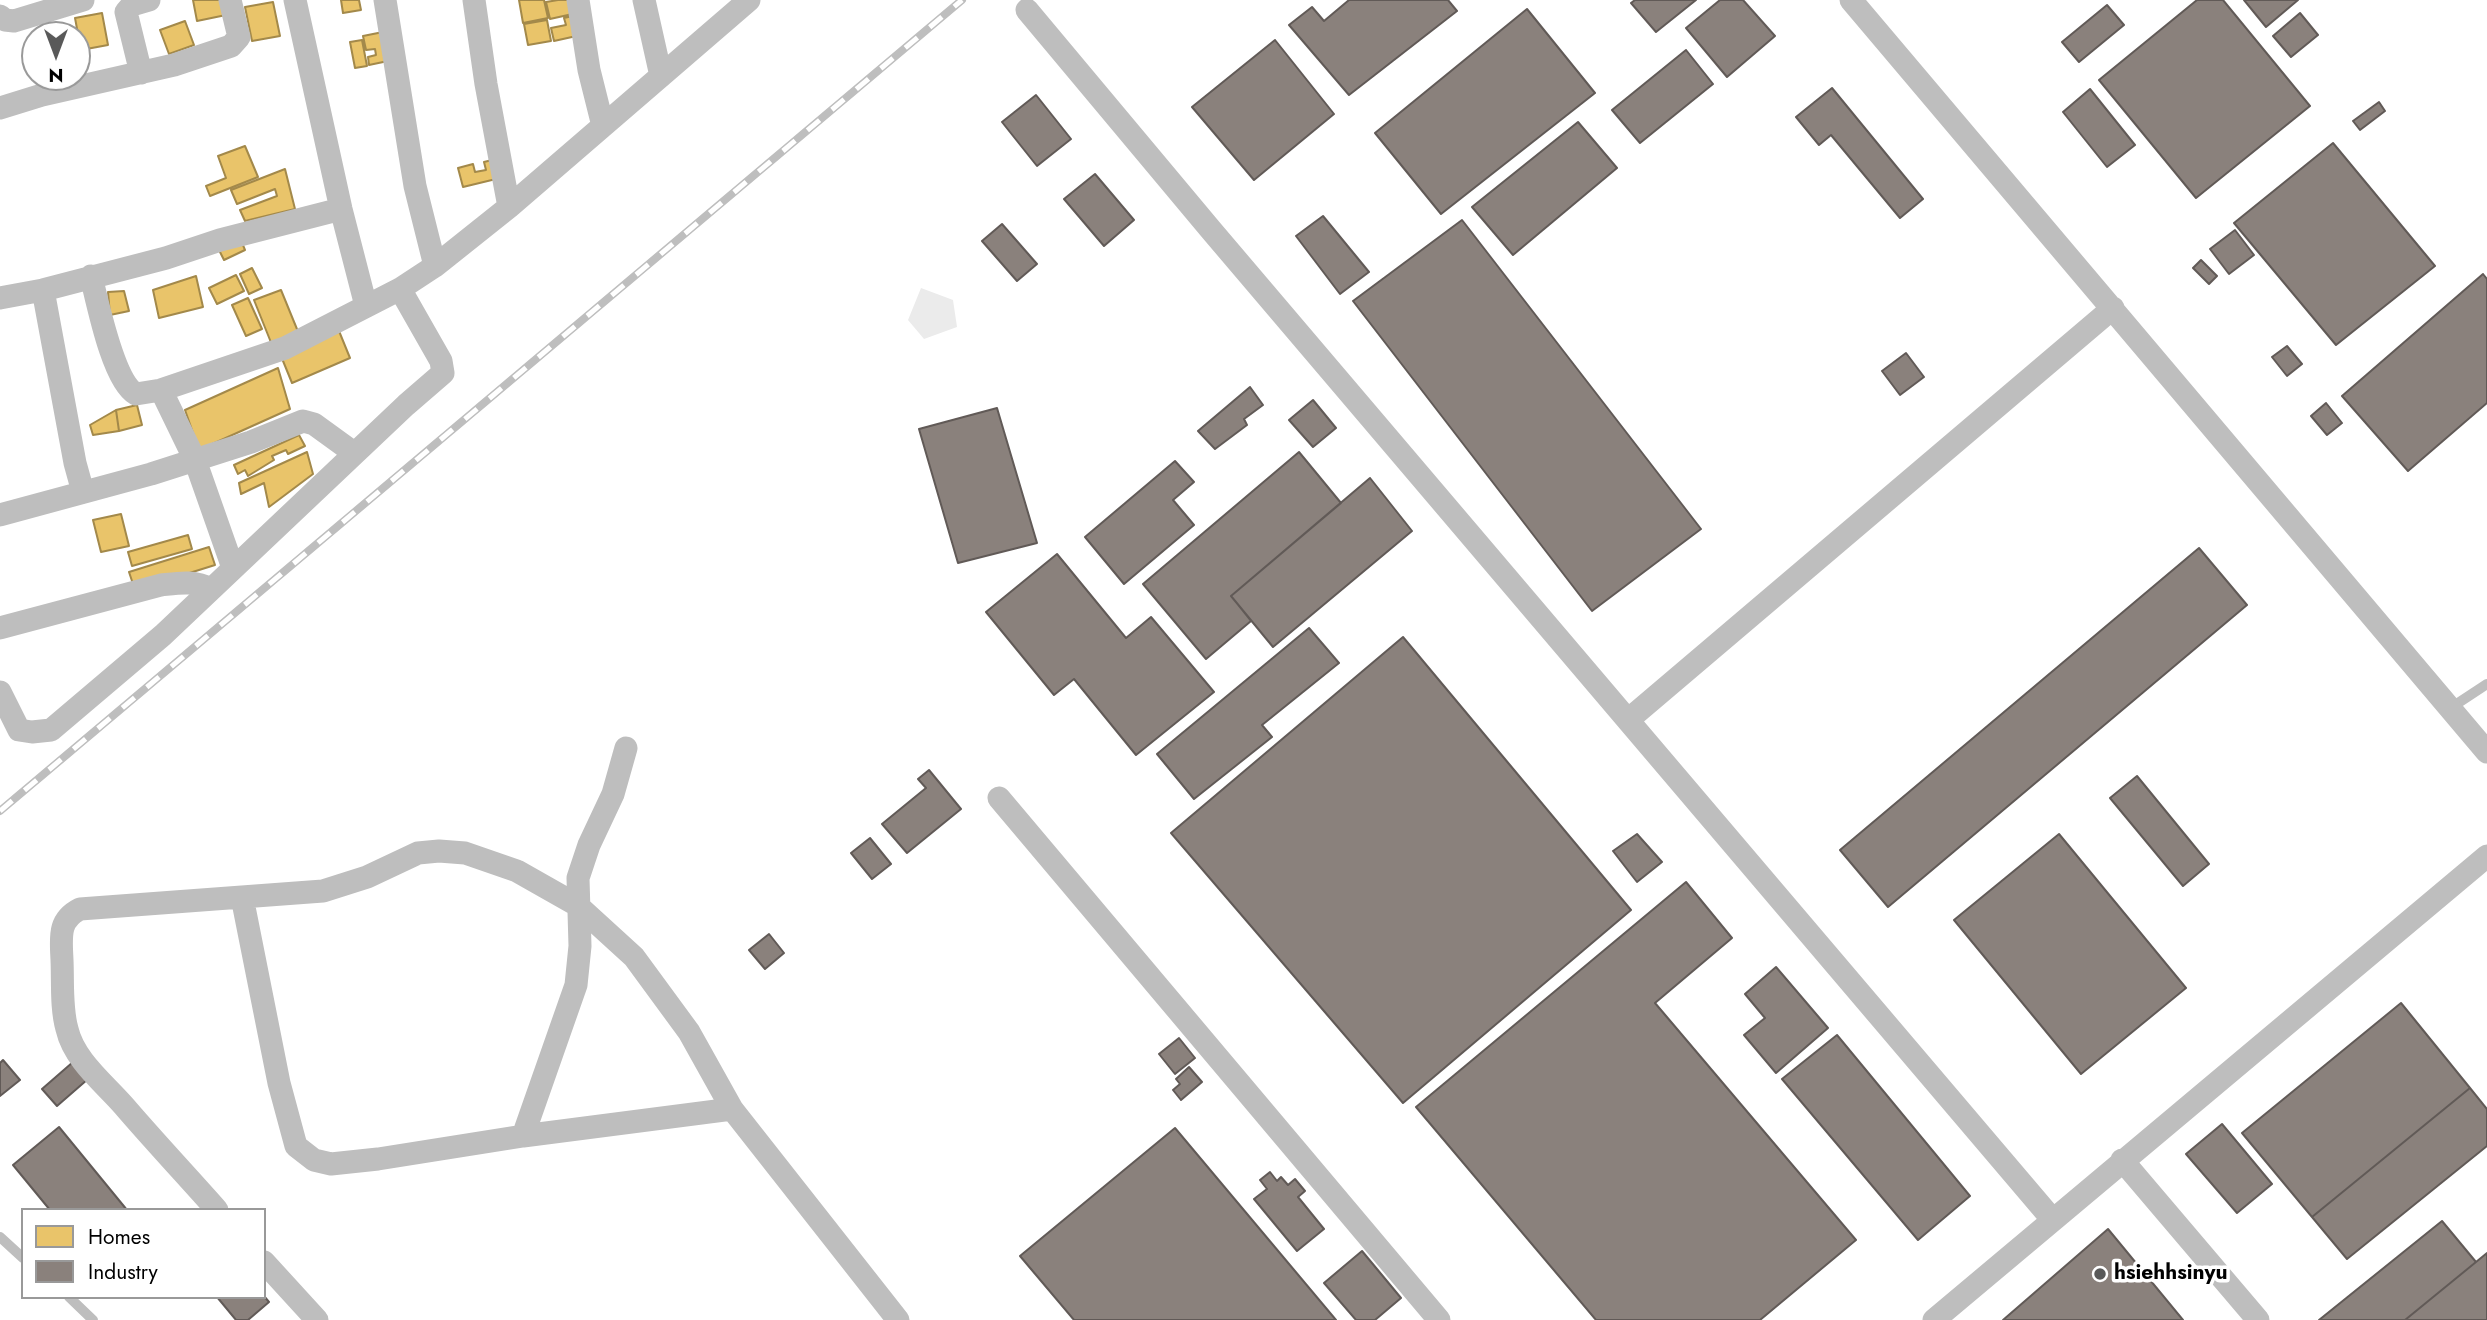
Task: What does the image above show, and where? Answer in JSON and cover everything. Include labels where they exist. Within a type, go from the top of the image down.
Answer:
[{"type":"street","points":[[0,16],[14,21],[83,0]]},
{"type":"street","points":[[141,73],[127,12],[132,5],[146,0]]},
{"type":"street","points":[[0,108],[42,95],[141,73],[232,46],[239,37],[230,0]]},
{"type":"street","points":[[295,0],[341,209],[366,306]]},
{"type":"street","points":[[385,0],[415,186],[435,266]]},
{"type":"street","points":[[474,0],[486,84],[509,207]]},
{"type":"street","points":[[578,0],[589,70],[603,126]]},
{"type":"street","points":[[645,0],[661,76]]},
{"type":"street","points":[[91,276],[108,345],[128,389],[136,394],[161,390],[285,348],[400,289],[435,266],[509,207],[749,0]]},
{"type":"street","points":[[1851,0],[2487,752]]},
{"type":"street","points":[[1027,10],[2052,1219]]},
{"type":"street","points":[[0,298],[43,290],[166,258],[220,240],[341,209]]},
{"type":"street","points":[[0,692],[19,730],[51,730],[163,635],[354,453],[443,373],[441,361],[400,289]]},
{"type":"street","points":[[43,290],[83,492]]},
{"type":"street","points":[[1628,720],[2113,308]]},
{"type":"street","points":[[161,390],[195,460],[233,568]]},
{"type":"street","points":[[0,515],[195,460],[303,421],[314,424],[354,453]]},
{"type":"street","points":[[0,628],[161,585],[185,582],[201,584],[211,589]]},
{"type":"street","points":[[523,1136],[576,985],[580,946],[578,878],[589,845],[613,794],[626,748]]},
{"type":"street","points":[[999,798],[1439,1320]]},
{"type":"street","points":[[215,1208],[85,1063],[72,1044],[66,1028],[62,956],[63,924],[69,915],[80,909],[323,891],[367,877],[418,853],[465,853],[517,871],[577,905],[634,957],[690,1032],[732,1108],[898,1320]]},
{"type":"street","points":[[1934,1320],[2487,856]]},
{"type":"street","points":[[242,897],[279,1083],[296,1146],[314,1160],[331,1164],[378,1159],[732,1108]]},
{"type":"street","points":[[2122,1160],[2258,1320]]},
{"type":"street","points":[[266,1264],[317,1320]]},
{"type":"lane","points":[[2449,709],[2487,684]]},
{"type":"lane","points":[[0,1237],[21,1256]]},
{"type":"lane","points":[[71,1299],[93,1320]]},
{"type":"shaded area","points":[[921,288],[953,300],[957,327],[924,339],[908,320]]},
{"type":"building: Homes","points":[[193,0],[223,0],[226,15],[197,21]]},
{"type":"building: Homes","points":[[341,0],[359,0],[361,10],[343,13]]},
{"type":"building: Homes","points":[[519,0],[544,0],[548,18],[523,23]]},
{"type":"building: Homes","points":[[574,0],[577,13],[550,19],[546,2]]},
{"type":"building: Homes","points":[[273,2],[280,36],[252,41],[245,7]]},
{"type":"building: Homes","points":[[102,13],[108,45],[91,48],[91,21],[76,21],[75,18]]},
{"type":"building: Homes","points":[[577,15],[581,35],[554,41],[551,28],[566,25],[564,18]]},
{"type":"building: Homes","points":[[547,20],[551,41],[528,45],[524,24]]},
{"type":"building: Homes","points":[[185,21],[194,45],[169,54],[160,30]]},
{"type":"building: Homes","points":[[383,32],[388,61],[369,65],[368,57],[376,55],[375,49],[366,50],[363,36]]},
{"type":"building: Homes","points":[[362,40],[367,66],[355,68],[350,42]]},
{"type":"building: Homes","points":[[245,146],[258,177],[210,196],[206,186],[226,178],[218,156]]},
{"type":"building: Homes","points":[[492,160],[496,179],[463,187],[458,168],[473,164],[475,172],[486,170],[484,162]]},
{"type":"building: Homes","points":[[285,169],[295,209],[245,221],[240,210],[277,196],[275,189],[237,204],[231,190]]},
{"type":"building: Homes","points":[[240,238],[245,250],[224,260],[218,248]]},
{"type":"building: Homes","points":[[252,268],[262,288],[249,294],[240,274]]},
{"type":"building: Homes","points":[[236,275],[244,291],[217,304],[209,288]]},
{"type":"building: Homes","points":[[196,276],[203,307],[159,318],[153,290]]},
{"type":"building: Homes","points":[[281,290],[299,334],[272,345],[254,300]]},
{"type":"building: Homes","points":[[124,291],[129,311],[110,315],[108,292]]},
{"type":"building: Homes","points":[[248,298],[262,329],[246,336],[232,305]]},
{"type":"building: Homes","points":[[339,331],[350,358],[292,383],[281,356]]},
{"type":"building: Homes","points":[[278,368],[290,409],[199,450],[185,410]]},
{"type":"building: Homes","points":[[137,405],[142,425],[119,431],[116,410]]},
{"type":"building: Homes","points":[[116,410],[119,431],[93,435],[90,425]]},
{"type":"building: Homes","points":[[299,435],[305,446],[288,454],[286,450],[272,456],[274,460],[248,476],[245,470],[238,474],[234,465]]},
{"type":"building: Homes","points":[[307,452],[313,474],[269,507],[264,483],[241,494],[239,483]]},
{"type":"building: Homes","points":[[121,514],[129,546],[101,552],[93,520]]},
{"type":"building: Homes","points":[[188,535],[192,549],[132,566],[128,552]]},
{"type":"building: Homes","points":[[209,547],[215,565],[135,590],[129,572]]},
{"type":"building: Industry","points":[[1349,0],[1448,0],[1457,11],[1349,95],[1289,25],[1312,7],[1324,21]]},
{"type":"building: Industry","points":[[1635,0],[1696,0],[1656,32],[1631,3]]},
{"type":"building: Industry","points":[[1720,0],[1743,0],[1775,36],[1727,77],[1686,28]]},
{"type":"building: Industry","points":[[2197,0],[2223,0],[2310,106],[2196,198],[2099,80]]},
{"type":"building: Industry","points":[[2244,0],[2298,0],[2266,27]]},
{"type":"building: Industry","points":[[2107,5],[2124,25],[2079,62],[2062,42]]},
{"type":"building: Industry","points":[[1527,9],[1595,93],[1441,214],[1375,133]]},
{"type":"building: Industry","points":[[2300,13],[2318,35],[2291,57],[2273,36]]},
{"type":"building: Industry","points":[[1275,40],[1334,114],[1254,180],[1192,107]]},
{"type":"building: Industry","points":[[1686,50],[1713,84],[1640,143],[1612,110]]},
{"type":"building: Industry","points":[[1832,88],[1923,199],[1900,218],[1831,135],[1819,145],[1796,117]]},
{"type":"building: Industry","points":[[2090,89],[2135,145],[2107,167],[2063,112]]},
{"type":"building: Industry","points":[[1036,95],[1071,139],[1037,166],[1002,122]]},
{"type":"building: Industry","points":[[2379,102],[2385,111],[2360,130],[2353,121]]},
{"type":"building: Industry","points":[[1578,122],[1617,168],[1513,255],[1472,207]]},
{"type":"building: Industry","points":[[2333,143],[2435,266],[2336,345],[2234,223]]},
{"type":"building: Industry","points":[[1095,174],[1134,220],[1104,246],[1064,199]]},
{"type":"building: Industry","points":[[1323,216],[1369,272],[1340,294],[1296,236]]},
{"type":"building: Industry","points":[[1462,220],[1701,529],[1592,611],[1353,301]]},
{"type":"building: Industry","points":[[1002,224],[1037,264],[1017,281],[982,241]]},
{"type":"building: Industry","points":[[2235,230],[2254,255],[2229,274],[2210,249]]},
{"type":"building: Industry","points":[[2201,260],[2217,276],[2209,284],[2193,268]]},
{"type":"building: Industry","points":[[2483,274],[2487,279],[2487,403],[2408,471],[2342,396]]},
{"type":"building: Industry","points":[[2287,346],[2302,364],[2287,376],[2272,357]]},
{"type":"building: Industry","points":[[1906,353],[1924,377],[1900,395],[1882,371]]},
{"type":"building: Industry","points":[[1250,387],[1263,405],[1244,419],[1247,425],[1215,449],[1198,431]]},
{"type":"building: Industry","points":[[1313,400],[1336,428],[1313,447],[1289,420]]},
{"type":"building: Industry","points":[[2326,403],[2342,423],[2327,435],[2311,416]]},
{"type":"building: Industry","points":[[997,408],[1037,543],[958,563],[919,429]]},
{"type":"building: Industry","points":[[1299,452],[1341,503],[1231,596],[1251,621],[1206,659],[1143,584]]},
{"type":"building: Industry","points":[[1175,461],[1194,482],[1173,500],[1194,525],[1124,584],[1085,537]]},
{"type":"building: Industry","points":[[1370,478],[1412,531],[1273,647],[1231,596]]},
{"type":"building: Industry","points":[[2199,548],[2247,605],[1888,907],[1840,850]]},
{"type":"building: Industry","points":[[1057,554],[1126,638],[1151,617],[1214,692],[1136,755],[1074,679],[1054,695],[986,612]]},
{"type":"building: Industry","points":[[1309,628],[1339,663],[1262,725],[1272,737],[1194,799],[1157,754]]},
{"type":"building: Industry","points":[[1403,637],[1631,910],[1403,1103],[1171,833]]},
{"type":"building: Industry","points":[[929,770],[961,809],[907,853],[882,824],[926,788],[918,779]]},
{"type":"building: Industry","points":[[2137,776],[2209,864],[2183,886],[2110,798]]},
{"type":"building: Industry","points":[[1637,834],[1662,862],[1637,882],[1613,851]]},
{"type":"building: Industry","points":[[2059,834],[2186,988],[2081,1074],[1954,920]]},
{"type":"building: Industry","points":[[870,838],[891,864],[872,879],[851,853]]},
{"type":"building: Industry","points":[[1686,882],[1732,938],[1655,1003],[1856,1240],[1760,1320],[1596,1320],[1416,1107]]},
{"type":"building: Industry","points":[[769,934],[784,953],[765,969],[749,950]]},
{"type":"building: Industry","points":[[1776,967],[1828,1028],[1776,1073],[1744,1035],[1765,1018],[1745,994]]},
{"type":"building: Industry","points":[[2401,1003],[2470,1088],[2312,1217],[2242,1133]]},
{"type":"building: Industry","points":[[1837,1035],[1970,1196],[1918,1240],[1782,1079]]},
{"type":"building: Industry","points":[[1179,1038],[1195,1058],[1175,1074],[1159,1054]]},
{"type":"building: Industry","points":[[3,1060],[20,1080],[0,1096],[0,1063]]},
{"type":"building: Industry","points":[[73,1062],[88,1079],[57,1106],[42,1089]]},
{"type":"building: Industry","points":[[1189,1067],[1202,1082],[1181,1100],[1173,1090],[1180,1084],[1176,1079]]},
{"type":"building: Industry","points":[[2470,1088],[2487,1109],[2487,1146],[2347,1259],[2312,1217]]},
{"type":"building: Industry","points":[[2222,1124],[2272,1184],[2237,1213],[2186,1154]]},
{"type":"building: Industry","points":[[59,1127],[125,1208],[48,1208],[13,1165]]},
{"type":"building: Industry","points":[[1175,1128],[1336,1320],[1074,1320],[1020,1256]]},
{"type":"building: Industry","points":[[1270,1172],[1277,1181],[1281,1177],[1288,1185],[1295,1179],[1305,1191],[1298,1197],[1324,1229],[1297,1251],[1254,1199],[1267,1189],[1260,1180]]},
{"type":"building: Industry","points":[[2442,1221],[2476,1262],[2405,1320],[2319,1320]]},
{"type":"building: Industry","name":"hsiehhsinyu","points":[[2108,1229],[2183,1320],[2003,1320]]},
{"type":"building: Industry","points":[[1362,1251],[1401,1298],[1375,1320],[1356,1320],[1324,1283]]},
{"type":"building: Industry","points":[[2487,1253],[2487,1320],[2405,1320],[2476,1262]]},
{"type":"building: Industry","points":[[266,1298],[269,1302],[248,1320],[236,1320],[219,1299]]},
{"type":"railway","points":[[0,811],[962,0]]},
{"type":"place","name":"hsiehhsinyu","points":[[2100,1274]]}]
